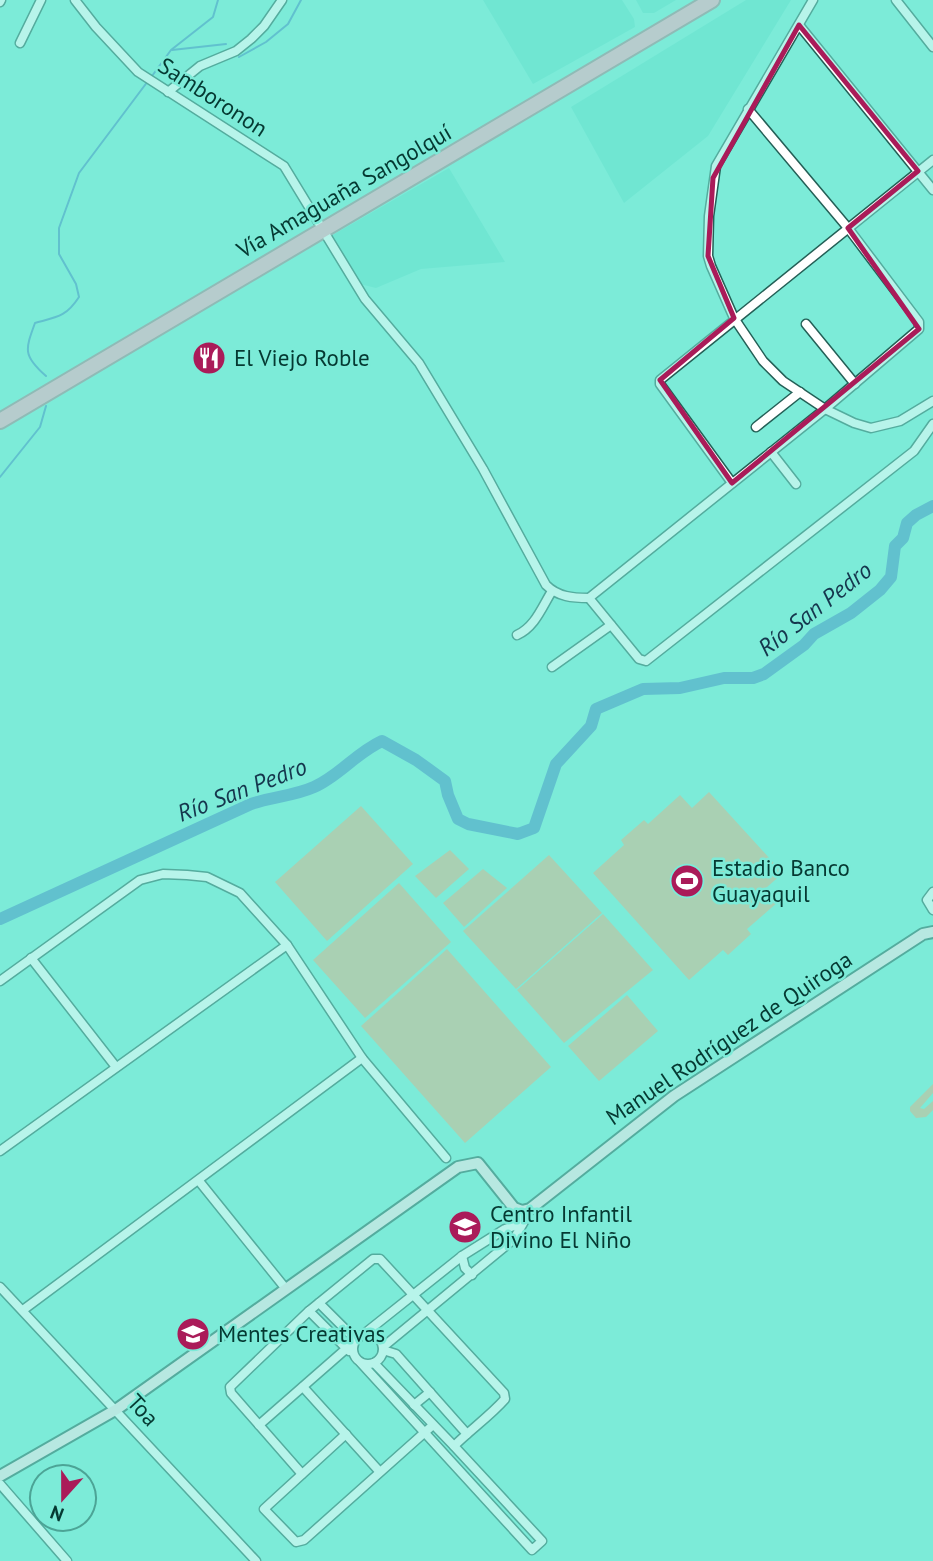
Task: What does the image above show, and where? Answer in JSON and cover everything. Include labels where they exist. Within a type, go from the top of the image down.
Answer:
[{"type":"highway","name":"Vía Amaguaña Sangolquí","points":[[0,421],[712,0]]},
{"type":"street","points":[[20,43],[41,0]]},
{"type":"street","name":"Samboronon","points":[[75,0],[138,72],[284,166],[365,299],[419,363],[476,457],[546,585],[552,591]]},
{"type":"street","points":[[165,90],[200,66],[236,51],[251,40],[282,0]]},
{"type":"street","points":[[813,0],[716,166],[709,216],[708,256],[734,318],[763,361],[783,381],[825,409],[871,428],[900,421],[933,401]]},
{"type":"street","points":[[896,0],[933,47]]},
{"type":"street","points":[[799,25],[933,190]]},
{"type":"street","points":[[517,635],[526,631],[534,622],[552,591],[576,598],[589,598],[825,409],[919,329],[919,322],[848,228],[748,109]]},
{"type":"street","points":[[732,483],[660,384],[660,380],[933,160]]},
{"type":"street","points":[[806,324],[855,384]]},
{"type":"street","points":[[756,427],[800,392]]},
{"type":"street","points":[[589,598],[639,659],[646,661],[914,451],[933,424]]},
{"type":"street","points":[[771,452],[796,484]]},
{"type":"street","points":[[552,667],[611,625]]},
{"type":"street","points":[[0,981],[140,880],[163,874],[207,877],[240,893],[287,945],[362,1058],[446,1158]]},
{"type":"street","points":[[933,892],[928,900],[933,910]]},
{"type":"street","name":"Manuel Rodríguez de Quiroga","points":[[530,1209],[674,1096],[923,934],[933,932]]},
{"type":"street","points":[[0,1151],[287,945]]},
{"type":"street","points":[[31,958],[116,1068]]},
{"type":"street","points":[[23,1310],[362,1058]]},
{"type":"street","points":[[0,1476],[117,1409],[458,1167],[478,1163],[514,1208],[522,1212],[530,1209]]},
{"type":"street","points":[[199,1181],[286,1289]]},
{"type":"street","points":[[259,1425],[413,1293],[461,1256],[505,1229],[517,1226],[530,1209]]},
{"type":"street","points":[[383,1349],[514,1239],[522,1229],[530,1209]]},
{"type":"street","points":[[461,1256],[464,1268],[472,1275]]},
{"type":"street","points":[[302,1474],[231,1393],[230,1387],[309,1311],[376,1258],[382,1260],[413,1293],[506,1397],[454,1446]]},
{"type":"street","name":"Toa","points":[[0,1287],[117,1409],[256,1561]]},
{"type":"street","points":[[319,1303],[356,1340]]},
{"type":"street","points":[[309,1311],[354,1355],[532,1550],[542,1541],[374,1363]]},
{"type":"street","points":[[361,1363],[374,1363],[381,1358],[383,1349],[377,1336],[364,1334]]},
{"type":"street","points":[[354,1355],[356,1340]]},
{"type":"street","points":[[383,1349],[396,1353],[467,1434]]},
{"type":"street","points":[[303,1387],[379,1471]]},
{"type":"street","points":[[414,1405],[429,1392]]},
{"type":"street","points":[[346,1433],[264,1509],[296,1542],[304,1539],[433,1425]]},
{"type":"street","points":[[455,1467],[465,1458]]},
{"type":"street","points":[[0,1484],[67,1561]]},
{"type":"highlighted area","points":[[799,25],[918,171],[848,228],[919,329],[732,483],[660,380],[734,318],[708,256],[713,178]]},
{"type":"shaded area","points":[[483,0],[622,0],[634,19],[635,27],[533,84]]},
{"type":"shaded area","points":[[636,0],[676,0],[654,13],[643,13]]},
{"type":"shaded area","points":[[746,0],[791,0],[708,136],[624,203],[571,107]]},
{"type":"shaded area","points":[[449,168],[505,262],[421,269],[376,288],[360,284],[331,236]]},
{"type":"shaded area","name":"Estadio Banco Guayaquil","points":[[709,792],[783,873],[766,888],[778,902],[747,929],[751,934],[728,955],[723,950],[689,980],[593,873],[624,845],[621,840],[644,820],[648,824],[680,795],[692,808]]},
{"type":"shaded area","points":[[361,806],[413,864],[327,941],[275,882]]},
{"type":"shaded area","points":[[450,850],[469,869],[436,898],[415,876]]},
{"type":"shaded area","points":[[549,855],[602,913],[516,989],[463,931]]},
{"type":"shaded area","points":[[483,869],[507,888],[464,927],[443,903]]},
{"type":"shaded area","points":[[399,883],[451,942],[365,1018],[313,960]]},
{"type":"shaded area","points":[[603,914],[653,970],[564,1043],[517,990]]},
{"type":"shaded area","points":[[447,949],[551,1067],[465,1143],[361,1026]]},
{"type":"shaded area","points":[[627,995],[658,1031],[599,1081],[568,1046]]},
{"type":"shaded area","points":[[933,1084],[933,1093],[920,1108],[924,1109],[933,1101],[933,1110],[926,1117],[916,1118],[910,1107]]},
{"type":"waterway","points":[[152,76],[171,50],[213,17],[218,0]]},
{"type":"waterway","points":[[239,57],[266,42],[288,24],[301,0]]},
{"type":"waterway","points":[[172,50],[226,44]]},
{"type":"waterway","points":[[46,376],[33,363],[28,352],[35,323],[65,312],[79,297],[76,284],[59,254],[59,228],[79,173],[148,81]]},
{"type":"waterway","points":[[0,477],[40,427],[46,406]]},
{"type":"waterway","name":"Río San Pedro","points":[[0,919],[251,804],[314,787],[382,741],[416,760],[445,781],[458,819],[468,824],[518,834],[534,828],[556,764],[591,726],[596,709],[643,689],[680,688],[724,678],[753,678],[764,674],[804,645],[814,634],[851,613],[880,590],[891,577],[895,546],[903,538],[907,523],[933,506]]},
{"type":"place","name":"El Viejo Roble","points":[[209,358]]},
{"type":"place","name":"Estadio Banco Guayaquil","points":[[687,881]]},
{"type":"place","name":"Centro Infantil Divino El Niño","points":[[465,1227]]},
{"type":"place","name":"Mentes Creativas","points":[[193,1334]]}]
